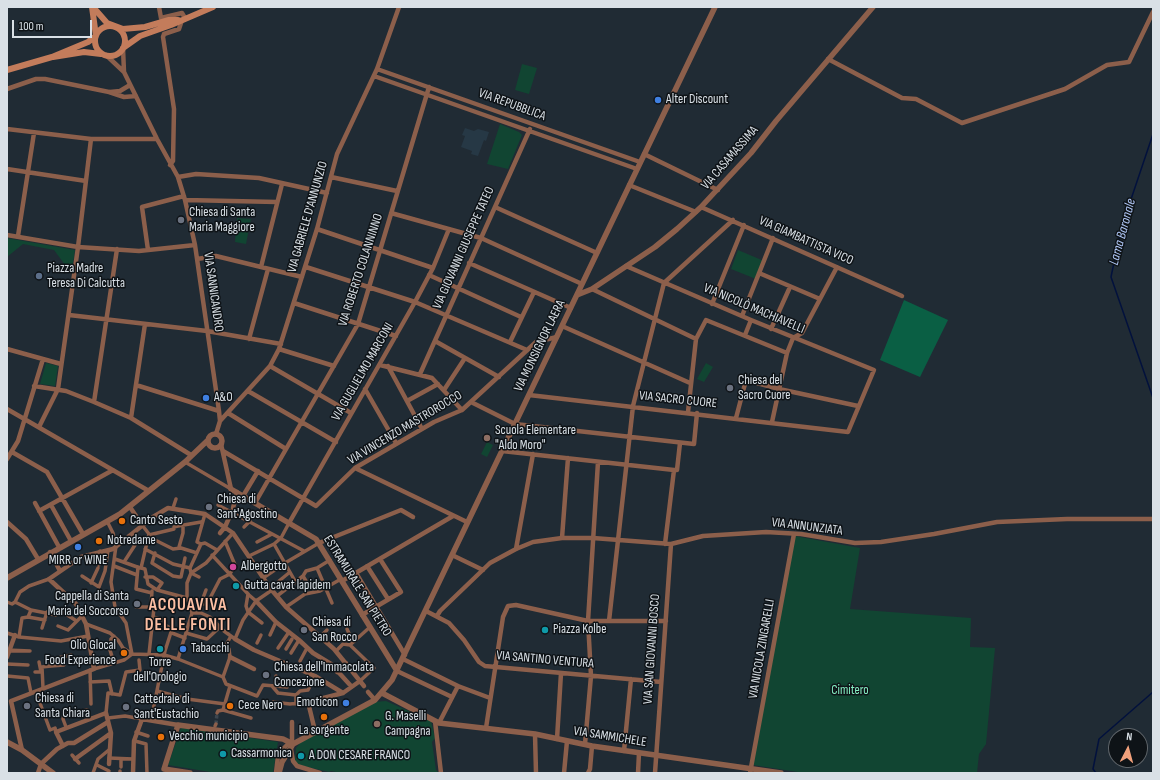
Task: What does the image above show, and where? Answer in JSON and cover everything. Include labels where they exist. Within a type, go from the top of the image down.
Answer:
[{"type":"main road","points":[[93,7],[103,20],[124,35],[123,48]]},
{"type":"main road","points":[[93,7],[96,23],[96,44],[105,55]]},
{"type":"main road","points":[[52,57],[63,57],[84,52],[105,55],[116,54],[140,36],[213,7]]},
{"type":"main road","points":[[7,70],[52,57],[62,52],[82,46],[96,36],[101,29],[114,27],[132,29],[169,20],[184,19]]},
{"type":"street","points":[[159,7],[161,18],[182,12],[184,19],[179,29],[164,34],[163,37],[174,109],[174,161],[170,165]]},
{"type":"street","name":"VIA GABRIELE D'ANNUNZIO","points":[[220,421],[270,366],[279,350],[306,267],[342,141],[377,69],[399,7]]},
{"type":"street","name":"VIA MONSIGNOR LAERA","points":[[292,745],[315,731],[375,700],[382,694],[397,671],[467,522],[715,7]]},
{"type":"street","name":"VIA CASAMASSIMA","points":[[577,295],[592,288],[626,266],[677,230],[696,212],[752,153],[776,121],[873,7]]},
{"type":"street","points":[[828,59],[902,98],[916,99],[962,123],[1065,89],[1107,65],[1129,62],[1153,12]]},
{"type":"street","points":[[123,48],[124,72]]},
{"type":"street","points":[[105,55],[124,72]]},
{"type":"street","name":"VIA REPUBBLICA","points":[[377,69],[640,162]]},
{"type":"street","name":"VIA SANNICANDRO","points":[[124,72],[170,165],[178,177],[184,198],[195,245],[219,411],[220,421],[216,434]]},
{"type":"street","name":"VIA REPUBBLICA","points":[[374,76],[637,169]]},
{"type":"street","points":[[7,89],[36,79],[45,79],[109,92],[124,97],[136,96]]},
{"type":"street","points":[[109,92],[120,91],[130,85]]},
{"type":"street","name":"VIA ROBERTO COLANNINNO","points":[[255,503],[358,324],[429,87]]},
{"type":"street","name":"VIA GIOVANNI GIUSEPPE TATEO","points":[[420,374],[532,124]]},
{"type":"street","points":[[7,129],[91,139],[157,139]]},
{"type":"street","points":[[18,236],[34,133]]},
{"type":"street","points":[[39,427],[58,390],[91,139]]},
{"type":"street","points":[[644,154],[718,190]]},
{"type":"street","points":[[7,169],[86,181]]},
{"type":"street","points":[[178,177],[196,174],[259,178],[327,193]]},
{"type":"street","points":[[331,176],[397,191]]},
{"type":"street","points":[[261,267],[282,184]]},
{"type":"street","points":[[629,185],[696,212]]},
{"type":"street","points":[[148,250],[142,207],[184,198],[277,202]]},
{"type":"street","points":[[495,207],[597,253]]},
{"type":"street","name":"VIA GIAMBATTISTA VICO","points":[[701,207],[902,296]]},
{"type":"street","points":[[391,213],[481,238],[582,284]]},
{"type":"street","points":[[609,621],[633,406],[664,283],[733,220]]},
{"type":"street","points":[[712,304],[744,225]]},
{"type":"street","points":[[317,229],[433,268]]},
{"type":"street","name":"VIA GUGLIELMO MARCONI","points":[[289,523],[415,302],[433,268],[449,229]]},
{"type":"street","points":[[7,235],[78,247],[139,251],[195,245]]},
{"type":"street","points":[[742,316],[773,238]]},
{"type":"street","points":[[94,402],[108,319],[117,249]]},
{"type":"street","points":[[197,259],[216,256],[302,277]]},
{"type":"street","points":[[469,263],[571,308]]},
{"type":"street","name":"VIA NICOLÒ MACHIAVELLI","points":[[626,266],[771,329],[874,370],[858,406]]},
{"type":"street","points":[[306,267],[415,302],[527,350]]},
{"type":"street","points":[[772,422],[787,353],[793,338],[802,333],[837,267]]},
{"type":"street","points":[[249,339],[268,269]]},
{"type":"street","points":[[759,273],[820,299]]},
{"type":"street","points":[[429,275],[521,317]]},
{"type":"street","points":[[771,329],[790,286]]},
{"type":"street","points":[[592,288],[696,339]]},
{"type":"street","points":[[510,342],[534,292]]},
{"type":"street","points":[[294,303],[396,336]]},
{"type":"street","points":[[69,315],[207,331],[281,344]]},
{"type":"street","points":[[688,412],[696,339],[706,320],[787,353]]},
{"type":"street","points":[[745,335],[751,320]]},
{"type":"street","points":[[131,418],[145,324]]},
{"type":"street","points":[[562,326],[690,383]]},
{"type":"street","name":"VIA VINCENZO MASTROROCCO","points":[[304,498],[316,506],[355,468],[422,428],[462,410],[536,342],[557,337]]},
{"type":"street","points":[[434,341],[498,377]]},
{"type":"street","points":[[7,349],[62,364]]},
{"type":"street","points":[[279,350],[334,366]]},
{"type":"street","points":[[444,390],[465,358]]},
{"type":"street","points":[[7,459],[12,452],[24,419],[43,359]]},
{"type":"street","points":[[380,365],[432,378],[462,410]]},
{"type":"street","points":[[270,366],[351,413]]},
{"type":"street","points":[[388,366],[422,428]]},
{"type":"street","points":[[736,418],[746,380],[779,389],[858,406]]},
{"type":"street","points":[[407,401],[438,384]]},
{"type":"street","points":[[136,385],[219,411]]},
{"type":"street","points":[[34,386],[58,390],[94,402],[131,418],[191,455]]},
{"type":"street","points":[[365,390],[396,443]]},
{"type":"street","points":[[248,391],[336,442]]},
{"type":"street","name":"VIA SACRO CUORE","points":[[529,395],[697,413],[848,432],[858,406]]},
{"type":"street","points":[[471,402],[515,424],[694,444],[697,413]]},
{"type":"street","points":[[7,409],[149,491]]},
{"type":"street","points":[[228,413],[286,449]]},
{"type":"street","points":[[7,578],[130,507],[185,462],[207,441],[210,435],[216,434],[222,439],[221,444],[231,489]]},
{"type":"street","points":[[207,441],[212,447],[217,447],[221,444]]},
{"type":"street","points":[[665,544],[674,470],[677,470],[680,443]]},
{"type":"street","points":[[223,451],[304,498]]},
{"type":"street","points":[[502,451],[674,470]]},
{"type":"street","points":[[12,452],[47,472],[83,534]]},
{"type":"street","points":[[516,549],[533,454]]},
{"type":"street","points":[[562,538],[568,458]]},
{"type":"street","name":"ESTRAMURALE SAN PIETRO","points":[[185,462],[313,536],[320,543],[397,671]]},
{"type":"street","points":[[585,744],[591,676],[588,621],[598,462]]},
{"type":"street","points":[[355,468],[467,522]]},
{"type":"street","points":[[39,511],[112,470]]},
{"type":"street","points":[[243,496],[258,471]]},
{"type":"street","points":[[220,533],[225,527],[233,510],[237,492]]},
{"type":"street","points":[[173,508],[176,499]]},
{"type":"street","points":[[35,503],[59,547]]},
{"type":"street","points":[[51,504],[71,541]]},
{"type":"street","points":[[218,505],[233,510],[272,534],[304,551]]},
{"type":"street","points":[[130,507],[149,536],[173,549],[179,548],[197,553]]},
{"type":"street","points":[[15,602],[20,592],[33,583],[49,579],[81,557],[108,550],[116,546],[162,510],[173,508],[205,514],[233,533],[263,578],[286,607],[336,651],[364,686]]},
{"type":"street","points":[[263,578],[304,551],[320,543],[401,510],[414,517]]},
{"type":"street","points":[[205,514],[201,522],[197,542],[201,544],[205,543],[217,550]]},
{"type":"street","points":[[286,607],[306,594],[320,591],[380,559],[453,516]]},
{"type":"street","name":"VIA ANNUNZIATA","points":[[437,616],[440,611],[490,563],[533,542],[562,538],[593,538],[671,544],[717,535],[766,532],[794,534],[847,543],[863,543],[934,534],[997,522],[1066,519],[1153,519]]},
{"type":"street","points":[[106,521],[113,533],[116,546],[112,582],[115,607],[126,623],[132,654]]},
{"type":"street","points":[[244,527],[250,521]]},
{"type":"street","points":[[7,522],[26,538],[38,559]]},
{"type":"street","points":[[149,536],[183,525],[201,522]]},
{"type":"street","points":[[249,556],[274,544],[281,538],[289,523]]},
{"type":"street","points":[[189,524],[189,530]]},
{"type":"street","points":[[179,548],[183,525]]},
{"type":"street","points":[[166,535],[168,531]]},
{"type":"street","points":[[191,573],[206,563],[233,533]]},
{"type":"street","points":[[257,542],[272,534]]},
{"type":"street","name":"VIA NICOLA ZINGARELLI","points":[[750,770],[794,534]]},
{"type":"street","points":[[149,536],[137,575],[136,589],[152,593]]},
{"type":"street","points":[[200,613],[220,579],[230,574],[235,565],[225,542]]},
{"type":"street","points":[[178,659],[192,613],[187,598],[187,583],[191,573],[190,568],[201,544]]},
{"type":"street","points":[[274,544],[295,581]]},
{"type":"street","name":"VIA SAN GIOVANNI BOSCO","points":[[655,773],[655,755],[671,544]]},
{"type":"street","points":[[124,562],[135,545]]},
{"type":"street","points":[[145,549],[173,564],[190,568]]},
{"type":"street","points":[[82,576],[99,587],[105,570],[108,550]]},
{"type":"street","points":[[91,583],[99,566],[100,551]]},
{"type":"street","points":[[50,552],[60,571]]},
{"type":"street","points":[[155,553],[152,563],[173,576],[181,577],[185,558]]},
{"type":"street","points":[[212,555],[276,622],[293,637],[300,640],[307,648],[331,664],[351,686]]},
{"type":"street","points":[[452,555],[483,570]]},
{"type":"street","points":[[115,559],[145,569],[145,576],[148,584],[153,588],[187,598]]},
{"type":"street","points":[[362,615],[401,592],[380,559]]},
{"type":"street","points":[[277,596],[303,576],[306,571],[317,568],[330,560]]},
{"type":"street","points":[[114,566],[137,575]]},
{"type":"street","points":[[367,566],[388,600]]},
{"type":"street","points":[[317,568],[332,603]]},
{"type":"street","points":[[235,639],[248,612],[256,601],[290,572]]},
{"type":"street","points":[[356,572],[404,657],[458,686],[490,698]]},
{"type":"street","points":[[191,573],[199,577]]},
{"type":"street","points":[[145,576],[153,577],[162,583],[157,590]]},
{"type":"street","points":[[303,576],[309,586]]},
{"type":"street","points":[[49,579],[72,599],[86,624],[92,670],[90,682],[91,704]]},
{"type":"street","points":[[150,608],[153,588]]},
{"type":"street","points":[[204,604],[203,598],[206,590]]},
{"type":"street","points":[[248,594],[246,606],[248,612],[262,623]]},
{"type":"street","points":[[7,602],[12,604],[15,602],[31,610],[56,615],[60,611],[75,620]]},
{"type":"street","points":[[486,728],[503,617],[508,606],[516,604],[588,621],[666,621]]},
{"type":"street","points":[[136,607],[154,608],[148,654]]},
{"type":"street","points":[[28,616],[31,610]]},
{"type":"street","points":[[42,628],[47,612]]},
{"type":"street","name":"VIA SANTINO VENTURA","points":[[426,612],[443,619],[455,629],[482,664],[661,682]]},
{"type":"street","points":[[192,613],[200,613],[210,617],[221,626],[224,632],[235,639],[315,676],[343,693]]},
{"type":"street","points":[[7,657],[9,650],[17,636],[22,618],[28,616],[45,620]]},
{"type":"street","points":[[58,626],[68,630],[75,620],[81,617]]},
{"type":"street","points":[[151,720],[164,655],[172,634],[172,629],[164,623],[164,620],[153,617]]},
{"type":"street","points":[[270,635],[276,622]]},
{"type":"street","points":[[86,624],[101,629],[114,636],[123,648],[132,654],[164,655],[223,677]]},
{"type":"street","points":[[186,633],[207,640],[221,626]]},
{"type":"street","points":[[336,651],[343,644],[351,644],[370,628]]},
{"type":"street","points":[[273,702],[278,704],[296,704],[343,693],[373,670],[373,667],[351,644],[347,629]]},
{"type":"street","points":[[320,637],[326,630]]},
{"type":"street","points":[[7,632],[17,636],[61,641],[88,636]]},
{"type":"street","points":[[278,648],[289,632]]},
{"type":"street","points":[[172,634],[185,638]]},
{"type":"street","points":[[257,643],[261,635]]},
{"type":"street","points":[[114,636],[111,639],[110,650],[114,663]]},
{"type":"street","points":[[231,636],[226,645],[229,649],[230,657],[223,677],[224,682],[230,686],[257,696],[263,685],[287,687]]},
{"type":"street","points":[[286,649],[293,637]]},
{"type":"street","points":[[291,653],[300,640]]},
{"type":"street","points":[[300,661],[307,648]]},
{"type":"street","points":[[22,750],[10,701],[35,693],[43,688],[92,670],[124,660],[132,654]]},
{"type":"street","points":[[51,666],[54,659],[71,655]]},
{"type":"street","points":[[230,657],[254,669]]},
{"type":"street","points":[[109,764],[111,733],[107,718],[108,694],[120,695],[126,672],[140,670],[139,660]]},
{"type":"street","points":[[40,662],[43,688]]},
{"type":"street","points":[[337,672],[346,663]]},
{"type":"street","points":[[7,664],[28,665]]},
{"type":"street","points":[[41,672],[43,666],[64,665]]},
{"type":"street","points":[[397,671],[452,697]]},
{"type":"street","points":[[35,672],[41,672]]},
{"type":"street","points":[[557,739],[561,673]]},
{"type":"street","points":[[7,676],[28,678],[50,730],[55,728],[63,746]]},
{"type":"street","points":[[276,676],[274,686],[278,693],[296,695]]},
{"type":"street","points":[[296,704],[296,695],[300,691],[308,690],[315,676]]},
{"type":"street","points":[[624,751],[630,679]]},
{"type":"street","points":[[90,682],[109,681],[112,694]]},
{"type":"street","points":[[223,710],[230,686]]},
{"type":"street","points":[[441,773],[437,722],[458,686]]},
{"type":"street","points":[[156,691],[187,699],[225,704]]},
{"type":"street","points":[[368,692],[375,700]]},
{"type":"street","points":[[382,694],[437,722]]},
{"type":"street","points":[[308,702],[315,731]]},
{"type":"street","points":[[66,727],[63,719],[64,715],[87,710]]},
{"type":"street","points":[[217,713],[218,711],[223,710],[251,718]]},
{"type":"street","points":[[56,732],[66,727],[107,718],[125,716],[178,725],[283,739],[292,745]]},
{"type":"street","points":[[38,773],[40,764],[63,746],[68,743],[74,743],[107,718]]},
{"type":"street","points":[[133,773],[136,732],[142,719]]},
{"type":"street","points":[[292,722],[293,761],[297,766],[320,773]]},
{"type":"street","name":"VIA SAMMICHELE","points":[[437,722],[535,734],[592,746],[750,770],[781,773]]},
{"type":"street","points":[[178,725],[164,771],[190,773]]},
{"type":"street","points":[[136,732],[148,736]]},
{"type":"street","points":[[79,763],[74,757],[111,733]]},
{"type":"street","points":[[535,734],[536,773]]},
{"type":"street","points":[[135,740],[146,744],[147,773]]},
{"type":"street","points":[[564,773],[567,741]]},
{"type":"street","points":[[7,742],[22,750],[53,773]]},
{"type":"street","points":[[276,773],[278,756],[287,745],[292,745]]},
{"type":"street","points":[[279,773],[282,762],[292,745]]},
{"type":"street","points":[[588,773],[590,769],[592,746]]},
{"type":"street","points":[[93,773],[101,755],[110,749]]},
{"type":"street","points":[[638,773],[639,753]]},
{"type":"street","points":[[109,758],[133,759]]},
{"type":"street","points":[[120,771],[121,759]]},
{"type":"street","points":[[97,765],[109,771]]},
{"type":"shaded area","points":[[465,128],[474,131],[478,129],[489,132],[486,141],[484,140],[478,156],[471,154],[472,151],[461,147],[465,136],[462,135]]},
{"type":"green space","points":[[522,64],[537,68],[529,94],[515,90]]},
{"type":"green space","points":[[500,124],[519,132],[522,135],[508,169],[487,164]]},
{"type":"green space","points":[[237,218],[251,219],[246,244],[235,242]]},
{"type":"green space","points":[[7,238],[75,250],[72,269],[68,269],[54,250],[23,244],[7,257]]},
{"type":"green space","points":[[738,250],[764,261],[756,279],[731,269]]},
{"type":"green space","points":[[904,300],[948,320],[920,377],[880,360]]},
{"type":"green space","points":[[46,363],[58,366],[55,386],[40,384]]},
{"type":"green space","points":[[706,363],[713,367],[704,382],[697,379]]},
{"type":"green space","points":[[487,442],[493,445],[487,457],[481,454]]},
{"type":"green space","name":"Cimitero","points":[[795,536],[860,548],[850,609],[971,618],[970,647],[995,648],[986,744],[979,754],[977,773],[804,773],[753,765]]},
{"type":"green space","points":[[386,701],[431,721],[435,738],[432,742],[436,770],[439,773],[341,773],[329,772],[299,765],[295,762],[296,748],[301,742],[374,702]]},
{"type":"green space","points":[[181,728],[278,742],[273,773],[216,773],[168,765]]},
{"type":"waterway","name":"Lama Baronale","points":[[1153,134],[1121,229],[1111,277],[1153,398]]},
{"type":"waterway","name":"Lama Baronale","points":[[1096,773],[1093,769],[1099,739],[1153,692]]},
{"type":"tunnel","points":[[216,724],[217,713]]},
{"type":"place","name":"Alter Discount","points":[[658,100]]},
{"type":"place","name":"Chiesa di Santa Maria Maggiore","points":[[181,220]]},
{"type":"place","name":"Piazza Madre Teresa Di Calcutta","points":[[39,276]]},
{"type":"place","name":"Chiesa del Sacro Cuore","points":[[730,388]]},
{"type":"place","name":"A&O","points":[[206,398]]},
{"type":"place","name":"Scuola Elementare \"Aldo Moro\"","points":[[487,438]]},
{"type":"place","name":"Chiesa di Sant'Agostino","points":[[209,507]]},
{"type":"place","name":"Canto Sesto","points":[[122,521]]},
{"type":"place","name":"Notredame","points":[[99,541]]},
{"type":"place","name":"MIRR or WINE","points":[[78,547]]},
{"type":"place","name":"Albergotto","points":[[233,567]]},
{"type":"place","name":"Gutta cavat lapidem","points":[[236,586]]},
{"type":"place","name":"Cappella di Santa Maria del Soccorso","points":[[137,604]]},
{"type":"place","name":"Chiesa di San Rocco","points":[[304,630]]},
{"type":"place","name":"Piazza Kolbe","points":[[545,630]]},
{"type":"place","name":"Torre dell'Orologio","points":[[160,649]]},
{"type":"place","name":"Tabacchi","points":[[183,649]]},
{"type":"place","name":"Olio Glocal Food Experience","points":[[124,653]]},
{"type":"place","name":"Chiesa dell'Immacolata Concezione","points":[[266,675]]},
{"type":"place","name":"Emoticon","points":[[346,703]]},
{"type":"place","name":"Chiesa di Santa Chiara","points":[[27,706]]},
{"type":"place","name":"Cece Nero","points":[[230,706]]},
{"type":"place","name":"Cattedrale di Sant'Eustachio","points":[[126,707]]},
{"type":"place","name":"La sorgente","points":[[324,717]]},
{"type":"place","name":"G. Maselli Campagna","points":[[377,724]]},
{"type":"place","name":"Vecchio municipio","points":[[161,737]]},
{"type":"place","name":"Cassarmonica","points":[[223,754]]},
{"type":"place","name":"A DON CESARE FRANCO","points":[[301,756]]},
{"type":"district","name":"ACQUAVIVA DELLE FONTI","points":[[188,616]]}]
